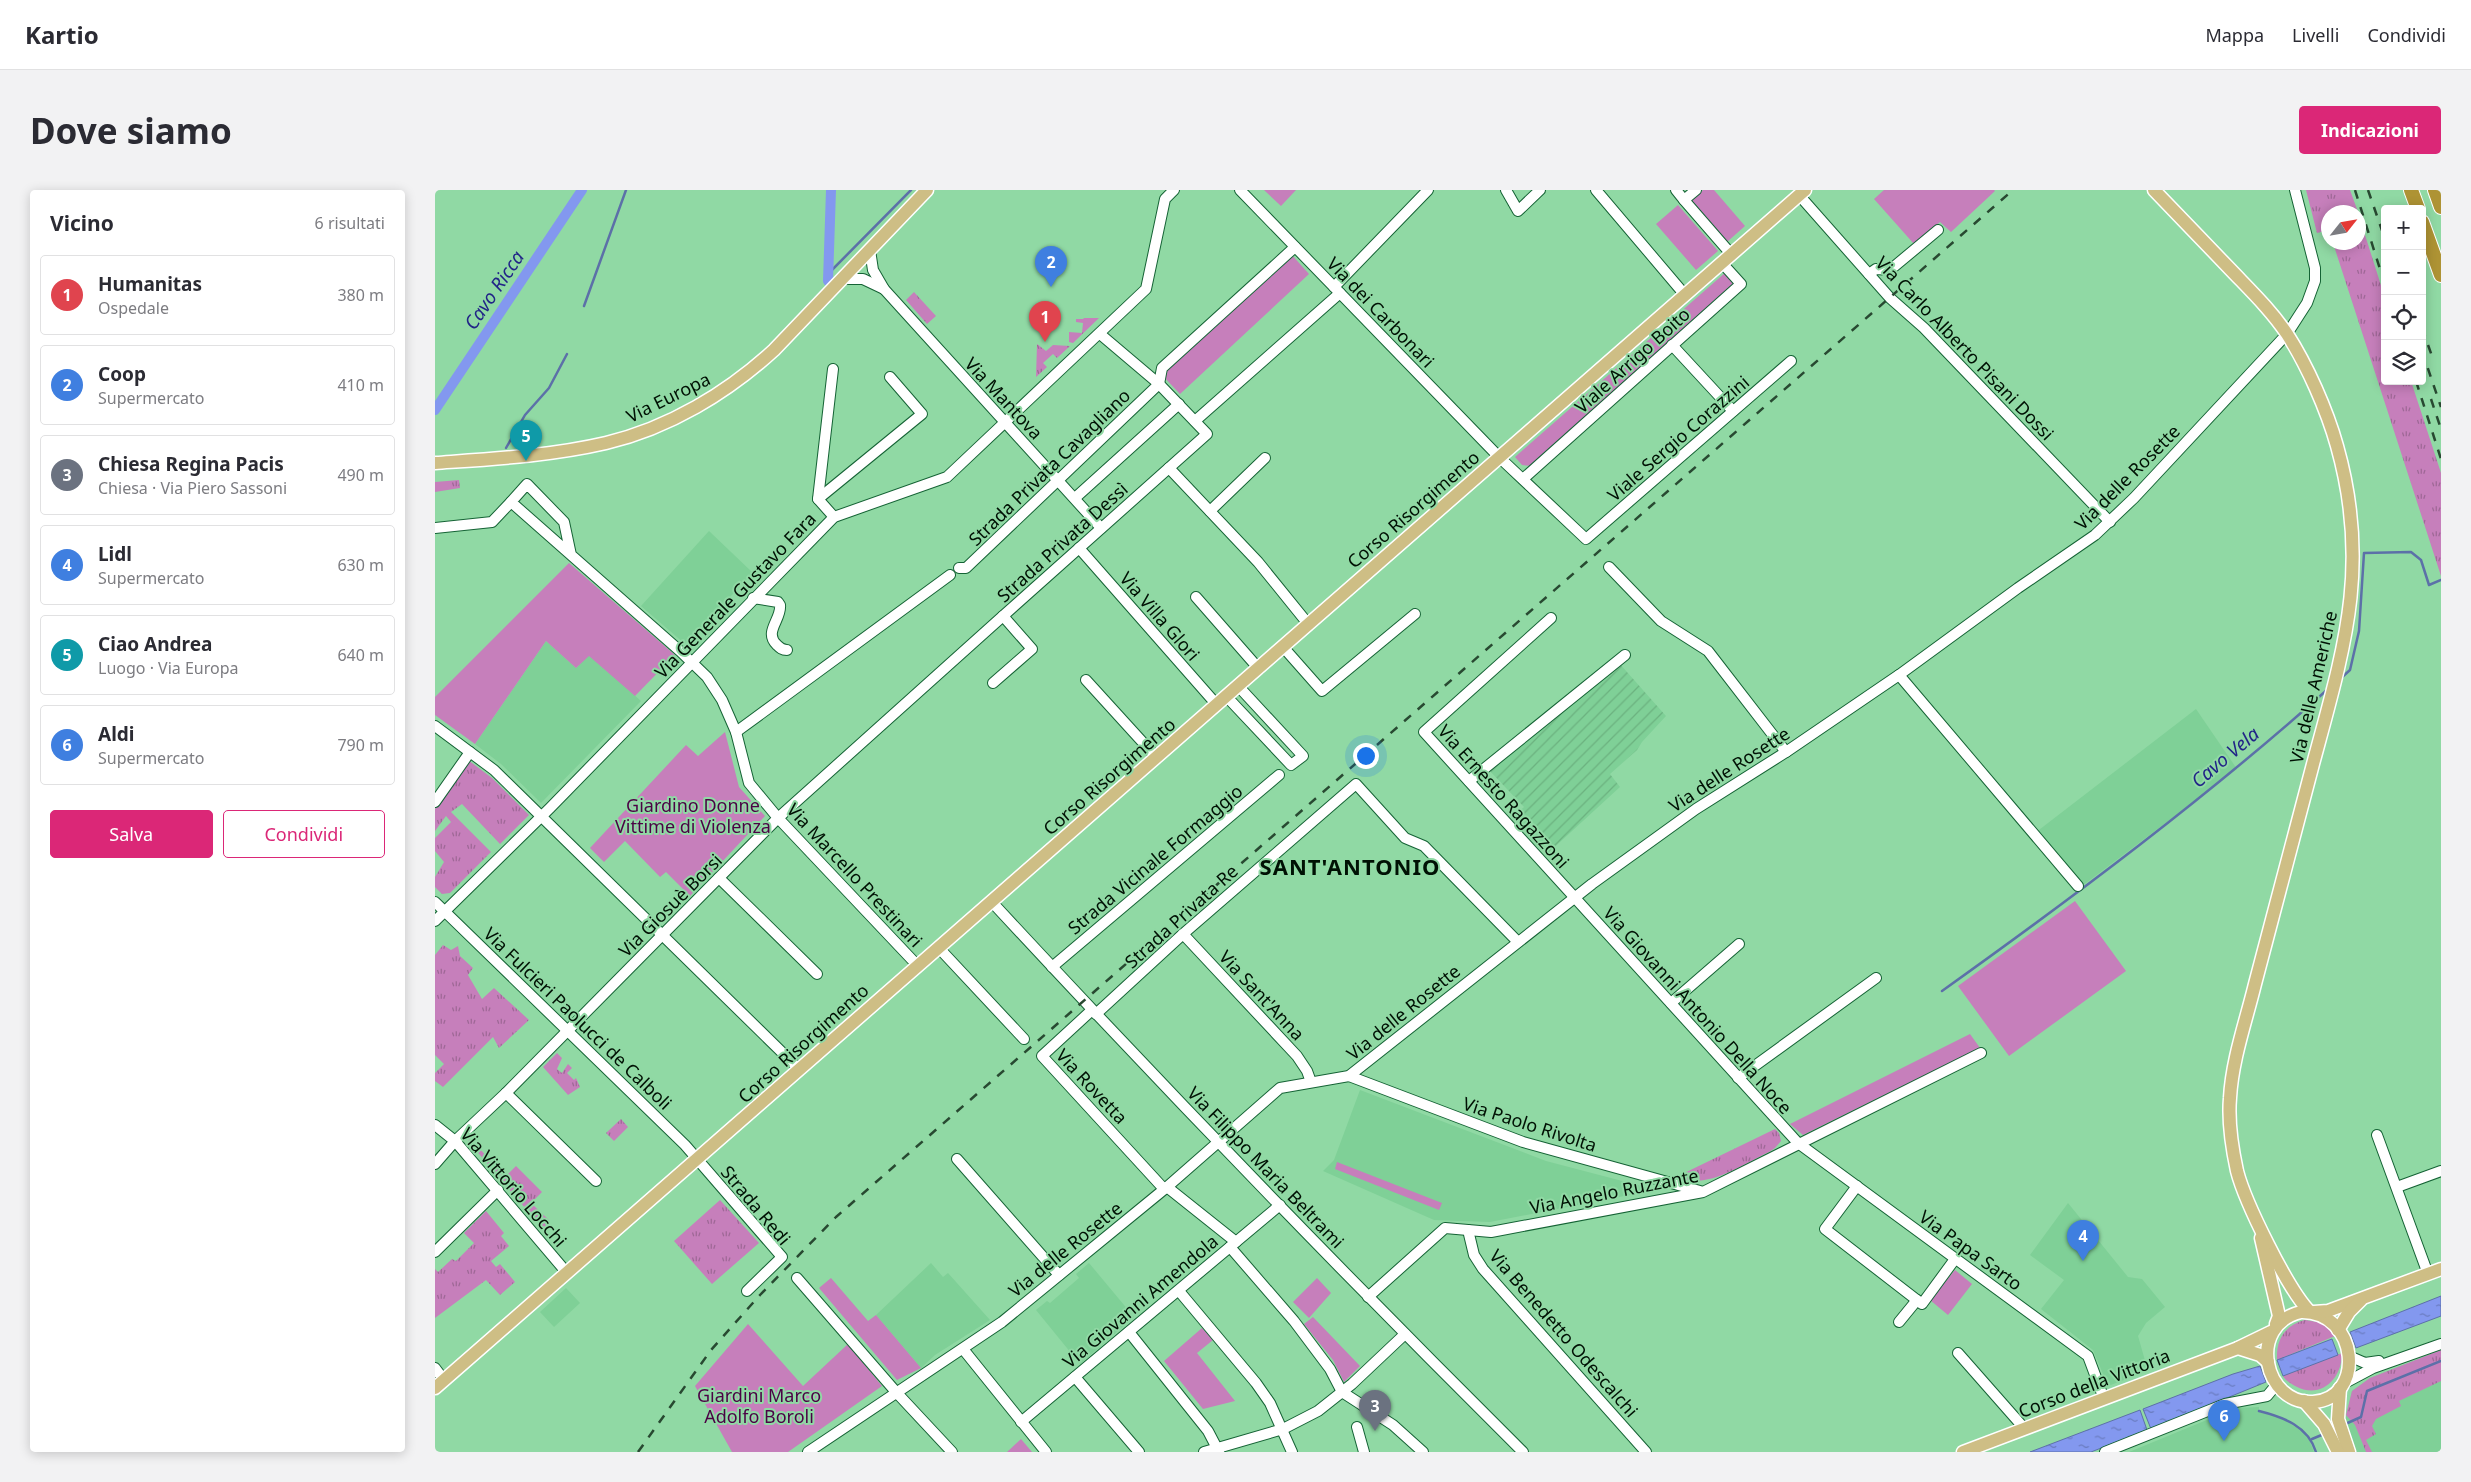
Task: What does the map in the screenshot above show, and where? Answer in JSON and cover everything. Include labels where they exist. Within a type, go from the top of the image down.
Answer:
[{"type":"highway","points":[[2411,190],[2417,205]]},
{"type":"highway","points":[[2435,190],[2441,207]]},
{"type":"highway","points":[[2426,233],[2441,275]]},
{"type":"main road","name":"Via Europa","points":[[435,463],[523,456],[606,443],[683,414],[714,397],[753,369],[927,190]]},
{"type":"main road","name":"Via delle Americhe","points":[[2153,190],[2259,300],[2287,334],[2320,399],[2337,444],[2349,496],[2353,544],[2353,592],[2343,655],[2262,956],[2237,1058],[2230,1098],[2232,1137],[2238,1174],[2288,1282],[2302,1304],[2311,1312]]},
{"type":"main road","name":"Corso Risorgimento","points":[[440,1384],[800,1070],[937,947],[1259,670],[1499,457],[1802,193]]},
{"type":"main road","name":"Via delle Americhe","points":[[2255,1214],[2279,1316],[2274,1328]]},
{"type":"main road","points":[[2349,1452],[2334,1429],[2305,1401],[2281,1391],[2268,1362],[2267,1341],[2274,1328],[2292,1314],[2328,1311],[2362,1300],[2441,1269]]},
{"type":"main road","points":[[2340,1332],[2349,1312],[2362,1300]]},
{"type":"main road","points":[[2311,1312],[2327,1318],[2340,1332],[2349,1354],[2350,1366],[2341,1386],[2334,1429],[2338,1452]]},
{"type":"main road","name":"Corso della Vittoria","points":[[1963,1452],[2238,1348],[2274,1328]]},
{"type":"main road","points":[[2238,1348],[2253,1352],[2268,1362]]},
{"type":"main road","points":[[2305,1401],[2321,1400],[2341,1386]]},
{"type":"street","name":"Via Generale Gustavo Fara","points":[[435,921],[541,816],[834,517],[947,477],[1146,289],[1165,199],[1174,190]]},
{"type":"street","name":"Via dei Carbonari","points":[[1240,190],[1499,457],[1586,539]]},
{"type":"street","points":[[1100,334],[1159,384],[1195,421],[1337,290],[1428,190]]},
{"type":"street","points":[[1506,190],[1517,211],[1540,190]]},
{"type":"street","points":[[1596,190],[1685,295]]},
{"type":"street","points":[[1675,190],[1726,258]]},
{"type":"street","points":[[1684,200],[1696,190]]},
{"type":"street","name":"Via delle Rosette","points":[[808,1452],[1002,1322],[1165,1188],[1280,1088],[1349,1076],[1574,898],[1696,809],[1786,752],[1899,675],[2017,588],[2095,536],[2287,334],[2307,303],[2315,275],[2295,190]]},
{"type":"street","name":"Via Carlo Alberto Pisani Dossi","points":[[1802,193],[1869,274],[1902,310],[1924,328],[2110,522]]},
{"type":"street","points":[[1869,274],[1876,270],[1890,270],[1938,230]]},
{"type":"street","points":[[1159,384],[1162,368],[1295,247]]},
{"type":"street","name":"Via Mantova","points":[[869,250],[873,270],[884,289],[1101,528]]},
{"type":"street","name":"Viale Arrigo Boito","points":[[1523,479],[1741,284],[1726,258]]},
{"type":"street","name":"Via Mantova","points":[[841,279],[863,279],[884,289]]},
{"type":"street","points":[[1672,345],[1733,411]]},
{"type":"street","name":"Viale Sergio Corazzini","points":[[1586,539],[1791,361]]},
{"type":"street","points":[[833,369],[818,499],[834,517]]},
{"type":"street","points":[[818,499],[922,414],[890,377]]},
{"type":"street","name":"Strada Privata Cavagliano","points":[[959,568],[966,568],[1159,384]]},
{"type":"street","points":[[1075,498],[1179,404]]},
{"type":"street","name":"Strada Privata Dessì","points":[[993,683],[1032,649],[1003,616],[1207,434],[1195,421]]},
{"type":"street","points":[[1211,512],[1265,458]]},
{"type":"street","points":[[1169,468],[1258,562],[1309,625]]},
{"type":"street","points":[[435,528],[492,522],[527,484],[564,522],[571,555]]},
{"type":"street","name":"Via Marcello Prestinari","points":[[511,502],[692,661],[707,677],[722,700],[736,732],[749,783],[778,818],[917,965]]},
{"type":"street","name":"Via Villa Glori","points":[[1079,548],[1222,701],[1291,765],[1303,756],[1239,687]]},
{"type":"street","points":[[1609,567],[1661,621],[1708,651],[1725,670],[1786,752]]},
{"type":"street","points":[[736,732],[950,575]]},
{"type":"street","points":[[1196,597],[1259,670]]},
{"type":"street","points":[[753,598],[778,602],[780,605],[771,634],[772,640],[778,646],[787,650]]},
{"type":"street","points":[[1283,648],[1321,691],[1415,614]]},
{"type":"street","name":"Via Giosuè Borsi","points":[[435,1164],[455,1141],[506,1093],[778,818],[1003,616]]},
{"type":"street","name":"Via Ernesto Ragazzoni","points":[[1551,618],[1423,732],[1574,898]]},
{"type":"street","points":[[1469,782],[1625,655]]},
{"type":"street","points":[[1899,675],[2078,886]]},
{"type":"street","points":[[1086,680],[1157,758]]},
{"type":"street","points":[[435,726],[494,770],[800,1070]]},
{"type":"street","points":[[435,802],[471,752]]},
{"type":"street","name":"Strada Vicinale Formaggio","points":[[1052,967],[1279,775]]},
{"type":"street","name":"Strada Privata Re","points":[[1094,1012],[1356,784],[1405,838],[1424,846],[1517,942]]},
{"type":"street","points":[[719,878],[817,974]]},
{"type":"street","name":"Via Giovanni Antonio Della Noce","points":[[1574,898],[1798,1143]]},
{"type":"street","name":"Via Filippo Maria Beltrami","points":[[991,901],[1219,1142],[1405,1334],[1523,1452]]},
{"type":"street","name":"Via Fulcieri Paolucci de Calboli","points":[[435,902],[685,1145],[697,1160]]},
{"type":"street","name":"Via Sant'Anna","points":[[1183,934],[1297,1056],[1307,1071],[1311,1082]]},
{"type":"street","points":[[1671,1003],[1739,944]]},
{"type":"street","points":[[937,947],[1024,1039]]},
{"type":"street","points":[[1738,1078],[1876,978]]},
{"type":"street","name":"Via Rovetta","points":[[1094,1012],[1042,1056],[1165,1188]]},
{"type":"street","name":"Via Angelo Ruzzante","points":[[1368,1296],[1445,1228],[1491,1232],[1703,1192],[1981,1053]]},
{"type":"street","name":"Via Paolo Rivolta","points":[[1349,1076],[1523,1142],[1703,1192]]},
{"type":"street","points":[[506,1093],[596,1181]]},
{"type":"street","name":"Via Vittorio Locchi","points":[[435,1125],[455,1141],[567,1272]]},
{"type":"street","points":[[2377,1135],[2428,1274]]},
{"type":"street","name":"Via Papa Sarto","points":[[1798,1143],[2088,1356],[2103,1399]]},
{"type":"street","points":[[957,1158],[1059,1275]]},
{"type":"street","name":"Strada Redi","points":[[697,1160],[782,1257],[747,1291]]},
{"type":"street","points":[[2397,1187],[2441,1171]]},
{"type":"street","points":[[1857,1186],[1825,1229],[1921,1304],[1955,1259]]},
{"type":"street","points":[[1165,1188],[1233,1244],[1330,1369],[1342,1392],[1393,1425],[1423,1452]]},
{"type":"street","points":[[435,1252],[498,1190]]},
{"type":"street","name":"Via Giovanni Amendola","points":[[1021,1422],[1280,1205]]},
{"type":"street","name":"Via Benedetto Odescalchi","points":[[1468,1230],[1474,1255],[1483,1269],[1646,1452]]},
{"type":"street","points":[[797,1278],[896,1392],[952,1452]]},
{"type":"street","points":[[1179,1291],[1256,1383],[1270,1403],[1292,1452]]},
{"type":"street","points":[[1899,1322],[1917,1300]]},
{"type":"street","points":[[1129,1332],[1208,1431],[1218,1450]]},
{"type":"street","points":[[1204,1452],[1218,1450],[1283,1429],[1317,1411],[1342,1392],[1405,1334]]},
{"type":"street","points":[[2349,1354],[2372,1363],[2441,1339]]},
{"type":"street","points":[[2341,1386],[2373,1368],[2441,1344]]},
{"type":"street","points":[[963,1349],[1045,1452]]},
{"type":"street","points":[[1958,1353],[2024,1428]]},
{"type":"street","points":[[435,1368],[440,1384]]},
{"type":"street","points":[[1075,1377],[1139,1452]]},
{"type":"street","points":[[2105,1452],[2225,1404],[2267,1396],[2276,1382]]},
{"type":"street","points":[[1357,1427],[1364,1452]]},
{"type":"shaded area","points":[[709,531],[753,573],[685,644],[641,606]]},
{"type":"shaded area","points":[[546,641],[576,668],[589,655],[641,701],[541,803],[501,764],[475,744]]},
{"type":"shaded area","points":[[1619,663],[1666,716],[1637,750],[1610,774],[1620,787],[1547,854],[1513,817],[1524,807],[1488,769]]},
{"type":"shaded area","points":[[2196,709],[2237,769],[2082,886],[2035,833]]},
{"type":"shaded area","points":[[1360,1090],[1546,1161],[1649,1188],[1650,1191],[1490,1222],[1434,1220],[1323,1171],[1334,1160]]},
{"type":"shaded area","points":[[2068,1203],[2128,1277],[2142,1279],[2165,1307],[2146,1323],[2138,1336],[2148,1371],[2108,1386],[2093,1350],[2041,1309],[2064,1280],[2030,1255]]},
{"type":"shaded area","points":[[931,1263],[943,1277],[948,1273],[990,1320],[935,1355],[921,1368],[876,1315]]},
{"type":"shaded area","points":[[1089,1263],[1134,1317],[1080,1364],[1036,1310],[1047,1301],[1050,1303],[1079,1278],[1076,1274]]},
{"type":"shaded area","points":[[566,1288],[580,1303],[554,1327],[540,1312]]},
{"type":"shaded area","points":[[2441,1350],[2441,1452],[2357,1452],[2345,1421],[2352,1391],[2370,1378]]},
{"type":"shaded area","points":[[2259,1407],[2259,1412],[2280,1417],[2303,1432],[2308,1437],[2314,1452],[2129,1452],[2236,1408]]},
{"type":"green space","points":[[1264,190],[1296,190],[1281,206]]},
{"type":"green space","points":[[1703,190],[1714,190],[1745,226],[1727,242],[1691,201]]},
{"type":"green space","points":[[1884,190],[1995,191],[1951,232],[1940,222],[1914,244],[1874,199]]},
{"type":"green space","points":[[2306,190],[2350,190],[2355,205],[2321,205],[2321,232],[2317,233]]},
{"type":"green space","points":[[1678,205],[1718,251],[1696,270],[1656,224]]},
{"type":"green space","points":[[2366,238],[2381,285],[2381,385],[2412,385],[2441,473],[2441,576],[2335,250],[2366,250]]},
{"type":"green space","points":[[1291,254],[1309,274],[1180,394],[1163,376],[1166,369]]},
{"type":"green space","points":[[1726,272],[1732,275],[1736,287],[1531,466],[1522,465],[1515,457]]},
{"type":"green space","points":[[914,292],[936,316],[927,324],[906,300]]},
{"type":"green space","points":[[1099,318],[1073,343],[1069,342],[1069,332],[1082,333],[1083,323],[1076,322],[1076,319]]},
{"type":"green space","points":[[1037,344],[1046,351],[1053,345],[1070,346],[1057,358],[1053,354],[1043,363],[1047,367],[1036,377]]},
{"type":"green space","points":[[459,480],[460,488],[435,492],[435,482]]},
{"type":"green space","points":[[569,563],[675,655],[635,696],[589,656],[576,668],[546,641],[475,744],[435,715],[435,697]]},
{"type":"green space","name":"Giardino Donne Vittime di Violenza","points":[[725,732],[739,787],[765,816],[690,896],[666,872],[660,877],[625,841],[604,862],[590,848],[686,745],[698,756]]},
{"type":"green space","points":[[468,760],[492,778],[529,815],[500,844],[462,804],[451,812],[491,852],[450,893],[442,894],[435,887],[435,877],[444,862],[435,851],[435,838],[451,822],[446,816],[435,831],[435,809]]},
{"type":"green space","points":[[2075,901],[2126,971],[2009,1056],[1958,986]]},
{"type":"green space","points":[[443,945],[451,950],[458,946],[460,956],[473,968],[468,975],[482,999],[494,988],[529,1020],[499,1048],[493,1037],[443,1087],[435,1081],[435,1073],[444,1064],[435,1055],[435,955]]},
{"type":"green space","points":[[1970,1034],[1980,1048],[1803,1135],[1790,1124]]},
{"type":"green space","points":[[557,1053],[562,1058],[557,1069],[562,1073],[568,1064],[572,1068],[567,1073],[574,1080],[576,1078],[580,1087],[568,1095],[543,1067]]},
{"type":"green space","points":[[621,1119],[628,1127],[614,1141],[606,1133]]},
{"type":"green space","points":[[1775,1129],[1779,1133],[1781,1141],[1775,1148],[1735,1170],[1711,1179],[1699,1181],[1674,1178]]},
{"type":"green space","points":[[470,1139],[506,1176],[516,1166],[542,1192],[531,1203],[550,1221],[543,1229],[468,1141]]},
{"type":"green space","points":[[1337,1162],[1442,1203],[1439,1210],[1335,1169]]},
{"type":"green space","points":[[720,1200],[759,1243],[712,1284],[674,1241]]},
{"type":"green space","points":[[486,1211],[504,1233],[501,1236],[509,1246],[491,1261],[496,1267],[500,1264],[515,1282],[500,1295],[486,1280],[435,1318],[435,1269],[438,1272],[452,1259],[456,1261],[474,1243],[464,1233]]},
{"type":"green space","points":[[1955,1270],[1972,1284],[1948,1315],[1930,1300]]},
{"type":"green space","points":[[831,1278],[868,1321],[876,1315],[921,1368],[897,1380],[819,1288]]},
{"type":"green space","points":[[1317,1278],[1331,1293],[1309,1318],[1293,1302]]},
{"type":"green space","points":[[1313,1317],[1360,1366],[1344,1382],[1333,1360],[1304,1324]]},
{"type":"green space","points":[[2305,1320],[2323,1323],[2335,1336],[2277,1360],[2278,1346],[2283,1334],[2292,1325]]},
{"type":"green space","name":"Giardini Marco Adolfo Boroli","points":[[748,1324],[803,1386],[848,1344],[882,1386],[788,1452],[732,1452],[695,1386]]},
{"type":"green space","points":[[1202,1328],[1213,1340],[1197,1353],[1235,1401],[1203,1409],[1164,1361]]},
{"type":"green space","points":[[2441,1350],[2441,1381],[2399,1401],[2401,1406],[2376,1419],[2372,1426],[2376,1434],[2366,1440],[2372,1452],[2366,1452],[2355,1425],[2346,1415],[2352,1391],[2370,1378]]},
{"type":"green space","points":[[2342,1353],[2341,1362],[2334,1379],[2321,1389],[2304,1390],[2290,1383],[2283,1376]]},
{"type":"green space","points":[[1021,1439],[1032,1452],[1007,1452]]},
{"type":"water","points":[[2441,1296],[2441,1316],[2356,1348],[2350,1332]]},
{"type":"water","points":[[2332,1339],[2338,1355],[2283,1376],[2277,1360]]},
{"type":"water","points":[[2260,1366],[2266,1382],[2151,1429],[2143,1409],[2233,1374]]},
{"type":"water","points":[[2140,1410],[2147,1430],[2091,1452],[2030,1452]]},
{"type":"waterway","name":"Cavo Ricca","points":[[435,410],[582,190]]},
{"type":"waterway","points":[[584,306],[626,190]]},
{"type":"waterway","points":[[828,281],[831,190]]},
{"type":"waterway","points":[[828,274],[911,190]]},
{"type":"waterway","points":[[506,448],[525,415],[549,388],[567,354]]},
{"type":"waterway","name":"Cavo Vela","points":[[2340,679],[2350,670],[2359,631],[2364,553],[2411,552],[2421,560],[2429,585],[2441,580]]},
{"type":"waterway","name":"Cavo Vela","points":[[1942,991],[2139,845],[2235,769],[2328,689]]},
{"type":"waterway","points":[[2343,1425],[2361,1417],[2367,1391],[2441,1361]]},
{"type":"waterway","points":[[2259,1411],[2277,1416],[2301,1429],[2307,1435],[2316,1452]]},
{"type":"waterway","points":[[2312,1439],[2324,1434]]},
{"type":"railway","points":[[638,1452],[711,1350],[760,1295],[836,1217],[2013,190]]},
{"type":"railway","points":[[2355,190],[2381,272]]},
{"type":"railway","points":[[2368,190],[2381,227]]},
{"type":"railway","points":[[2426,339],[2433,359]]},
{"type":"railway","points":[[2426,363],[2441,407]]},
{"type":"railway","points":[[2417,385],[2441,459]]},
{"type":"railway","points":[[2431,399],[2441,429]]},
{"type":"place","name":"Coop","points":[[1051,287]]},
{"type":"place","name":"Humanitas","points":[[1045,342]]},
{"type":"place","name":"Ciao Andrea","points":[[526,461]]},
{"type":"place","name":"Lidl","points":[[2083,1261]]},
{"type":"place","name":"Chiesa Regina Pacis","points":[[1375,1431]]},
{"type":"place","name":"Aldi","points":[[2224,1441]]},
{"type":"district","name":"SANT'ANTONIO","points":[[1350,866]]}]
